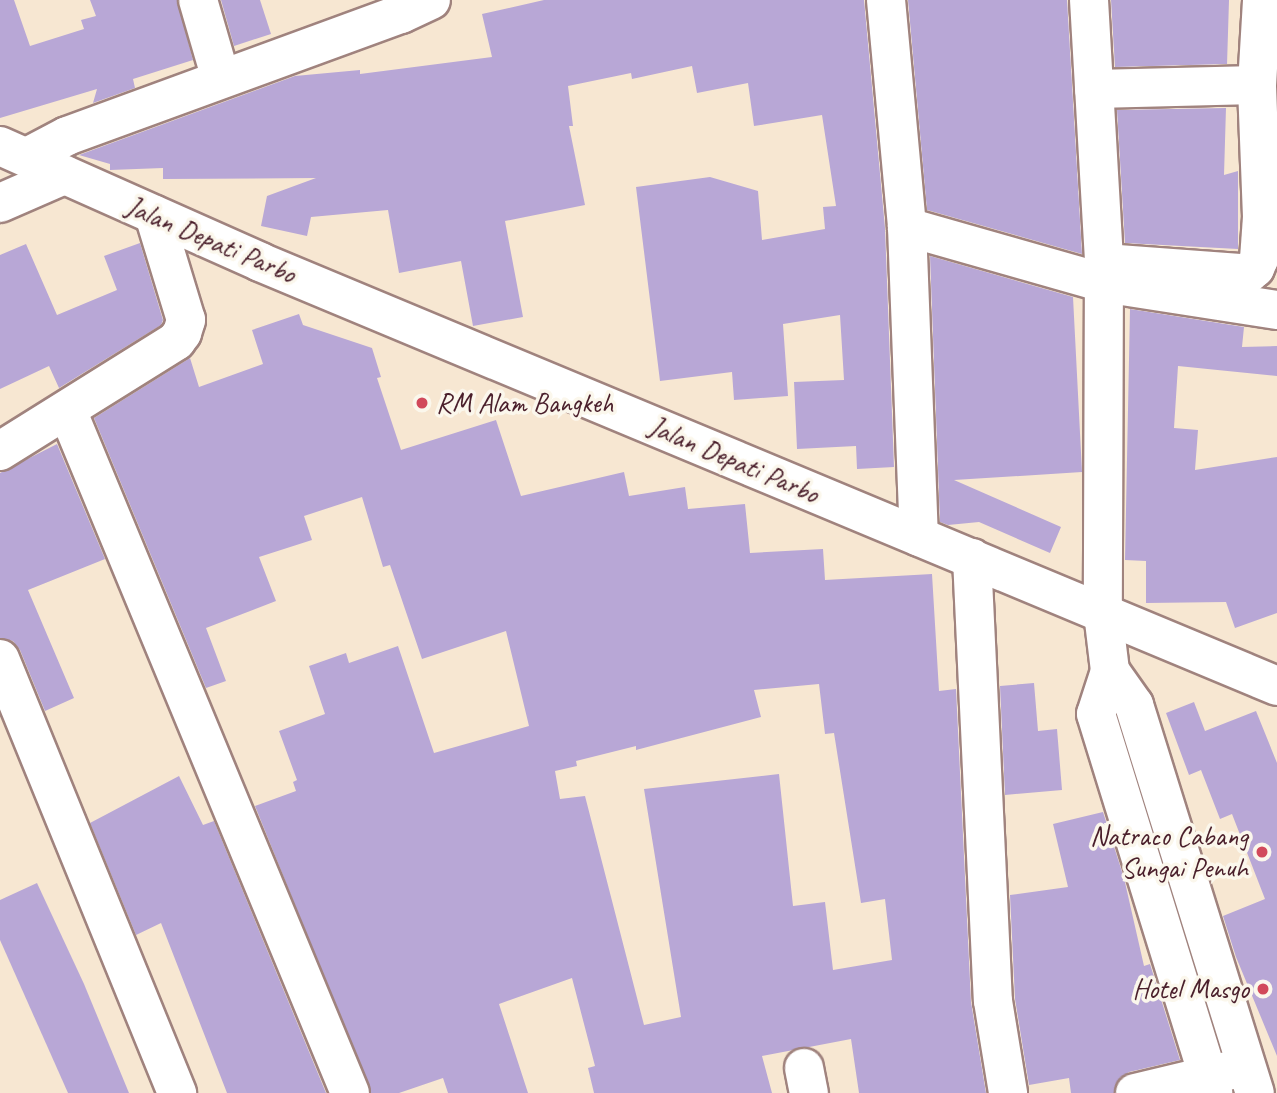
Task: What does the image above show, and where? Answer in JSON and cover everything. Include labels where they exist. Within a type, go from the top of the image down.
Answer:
[{"type":"street","points":[[198,0],[221,79]]},
{"type":"street","points":[[13,151],[67,136],[401,14],[431,0]]},
{"type":"street","points":[[886,0],[905,213],[919,537]]},
{"type":"street","points":[[1089,0],[1103,273],[1103,613],[1110,671],[1096,714],[1210,1086]]},
{"type":"street","points":[[1103,273],[1249,272],[1259,259],[1269,216],[1257,85],[1262,0]]},
{"type":"street","points":[[1094,89],[1257,85]]},
{"type":"street","name":"Jalan Depati Parbo","points":[[13,151],[155,215],[1277,686]]},
{"type":"street","points":[[0,203],[64,175]]},
{"type":"street","points":[[905,213],[1103,273],[1277,310]]},
{"type":"street","points":[[0,451],[176,341],[182,333],[186,320],[155,215]]},
{"type":"street","points":[[67,410],[350,1093]]},
{"type":"street","points":[[972,558],[993,1001],[1008,1093]]},
{"type":"street","points":[[0,659],[177,1093]]},
{"type":"street","points":[[1110,671],[1134,705],[1250,1080],[1135,1093]]},
{"type":"building","points":[[0,0],[14,0],[30,46],[84,29],[81,20],[96,16],[90,0],[177,0],[193,60],[133,79],[135,88],[93,103],[97,89],[0,118]]},
{"type":"building","points":[[221,0],[260,0],[271,34],[234,46]]},
{"type":"building","points":[[544,0],[864,0],[885,228],[894,467],[857,469],[856,446],[797,449],[794,382],[844,380],[840,315],[783,324],[788,396],[734,400],[732,372],[660,381],[636,187],[710,177],[758,191],[762,240],[825,229],[823,207],[836,206],[822,115],[754,126],[748,83],[697,93],[692,66],[632,79],[631,73],[568,86],[573,126],[569,126],[585,205],[505,221],[523,317],[473,326],[461,261],[399,273],[388,210],[311,217],[307,236],[261,226],[267,196],[316,178],[163,179],[163,168],[110,170],[110,164],[79,155],[295,76],[360,70],[360,74],[492,57],[482,14]]},
{"type":"building","points":[[908,0],[1067,0],[1082,254],[927,210]]},
{"type":"building","points":[[1111,0],[1229,0],[1227,64],[1115,67]]},
{"type":"building","points":[[1226,108],[1224,175],[1238,171],[1238,249],[1125,243],[1117,110]]},
{"type":"building","points":[[140,243],[163,320],[161,325],[59,388],[49,366],[0,389],[0,255],[26,244],[57,315],[117,290],[104,256]]},
{"type":"building","points":[[930,256],[1073,297],[1082,472],[954,480],[1061,527],[1050,553],[979,522],[948,525],[940,522]]},
{"type":"building","points":[[1130,309],[1244,327],[1242,347],[1277,346],[1277,376],[1178,366],[1174,428],[1198,430],[1195,470],[1277,457],[1277,613],[1235,628],[1226,602],[1146,603],[1146,561],[1125,560]]},
{"type":"building","points":[[299,314],[303,325],[372,348],[381,377],[377,378],[401,450],[496,420],[521,496],[624,472],[629,496],[685,487],[688,509],[745,504],[750,553],[823,549],[825,580],[932,574],[939,691],[956,689],[971,1002],[986,1093],[859,1093],[851,1039],[762,1056],[772,1093],[594,1093],[588,1068],[595,1066],[572,978],[499,1004],[528,1093],[448,1093],[443,1078],[399,1093],[371,1093],[255,806],[296,791],[293,782],[297,780],[279,731],[325,714],[309,666],[346,653],[349,663],[398,646],[434,753],[529,726],[506,631],[422,659],[390,565],[383,567],[362,497],[304,516],[312,540],[259,557],[276,601],[206,628],[226,681],[206,688],[94,418],[190,358],[199,387],[263,364],[252,330]],"holes":[[[819,684],[825,734],[834,733],[861,903],[885,899],[892,960],[833,970],[825,902],[793,906],[779,774],[644,789],[681,1017],[644,1025],[585,796],[560,799],[555,771],[577,766],[576,761],[636,746],[636,750],[761,717],[754,690]]]},
{"type":"building","points":[[57,444],[105,559],[28,590],[74,698],[45,711],[20,650],[13,641],[0,638],[0,473]]},
{"type":"building","points":[[1034,683],[1038,731],[1057,729],[1062,790],[1005,795],[1000,686]]},
{"type":"building","points":[[1194,702],[1205,731],[1256,711],[1277,763],[1277,1056],[1236,957],[1223,916],[1265,899],[1232,814],[1220,819],[1201,770],[1189,775],[1166,713]]},
{"type":"building","points":[[179,776],[203,825],[214,821],[326,1093],[227,1093],[161,923],[136,935],[90,823]]},
{"type":"building","points":[[1103,812],[1124,878],[1144,966],[1150,964],[1180,1060],[1129,1072],[1120,1078],[1114,1093],[1071,1093],[1069,1078],[1029,1085],[1015,999],[1010,895],[1068,887],[1053,824]]},
{"type":"building","points":[[37,883],[84,984],[129,1093],[68,1093],[0,940],[0,900]]},
{"type":"place","name":"RM Alam Bangkeh","points":[[422,403]]},
{"type":"place","name":"Natraco Cabang Sungai Penuh","points":[[1262,852]]},
{"type":"place","name":"Hotel Masgo","points":[[1263,989]]}]
